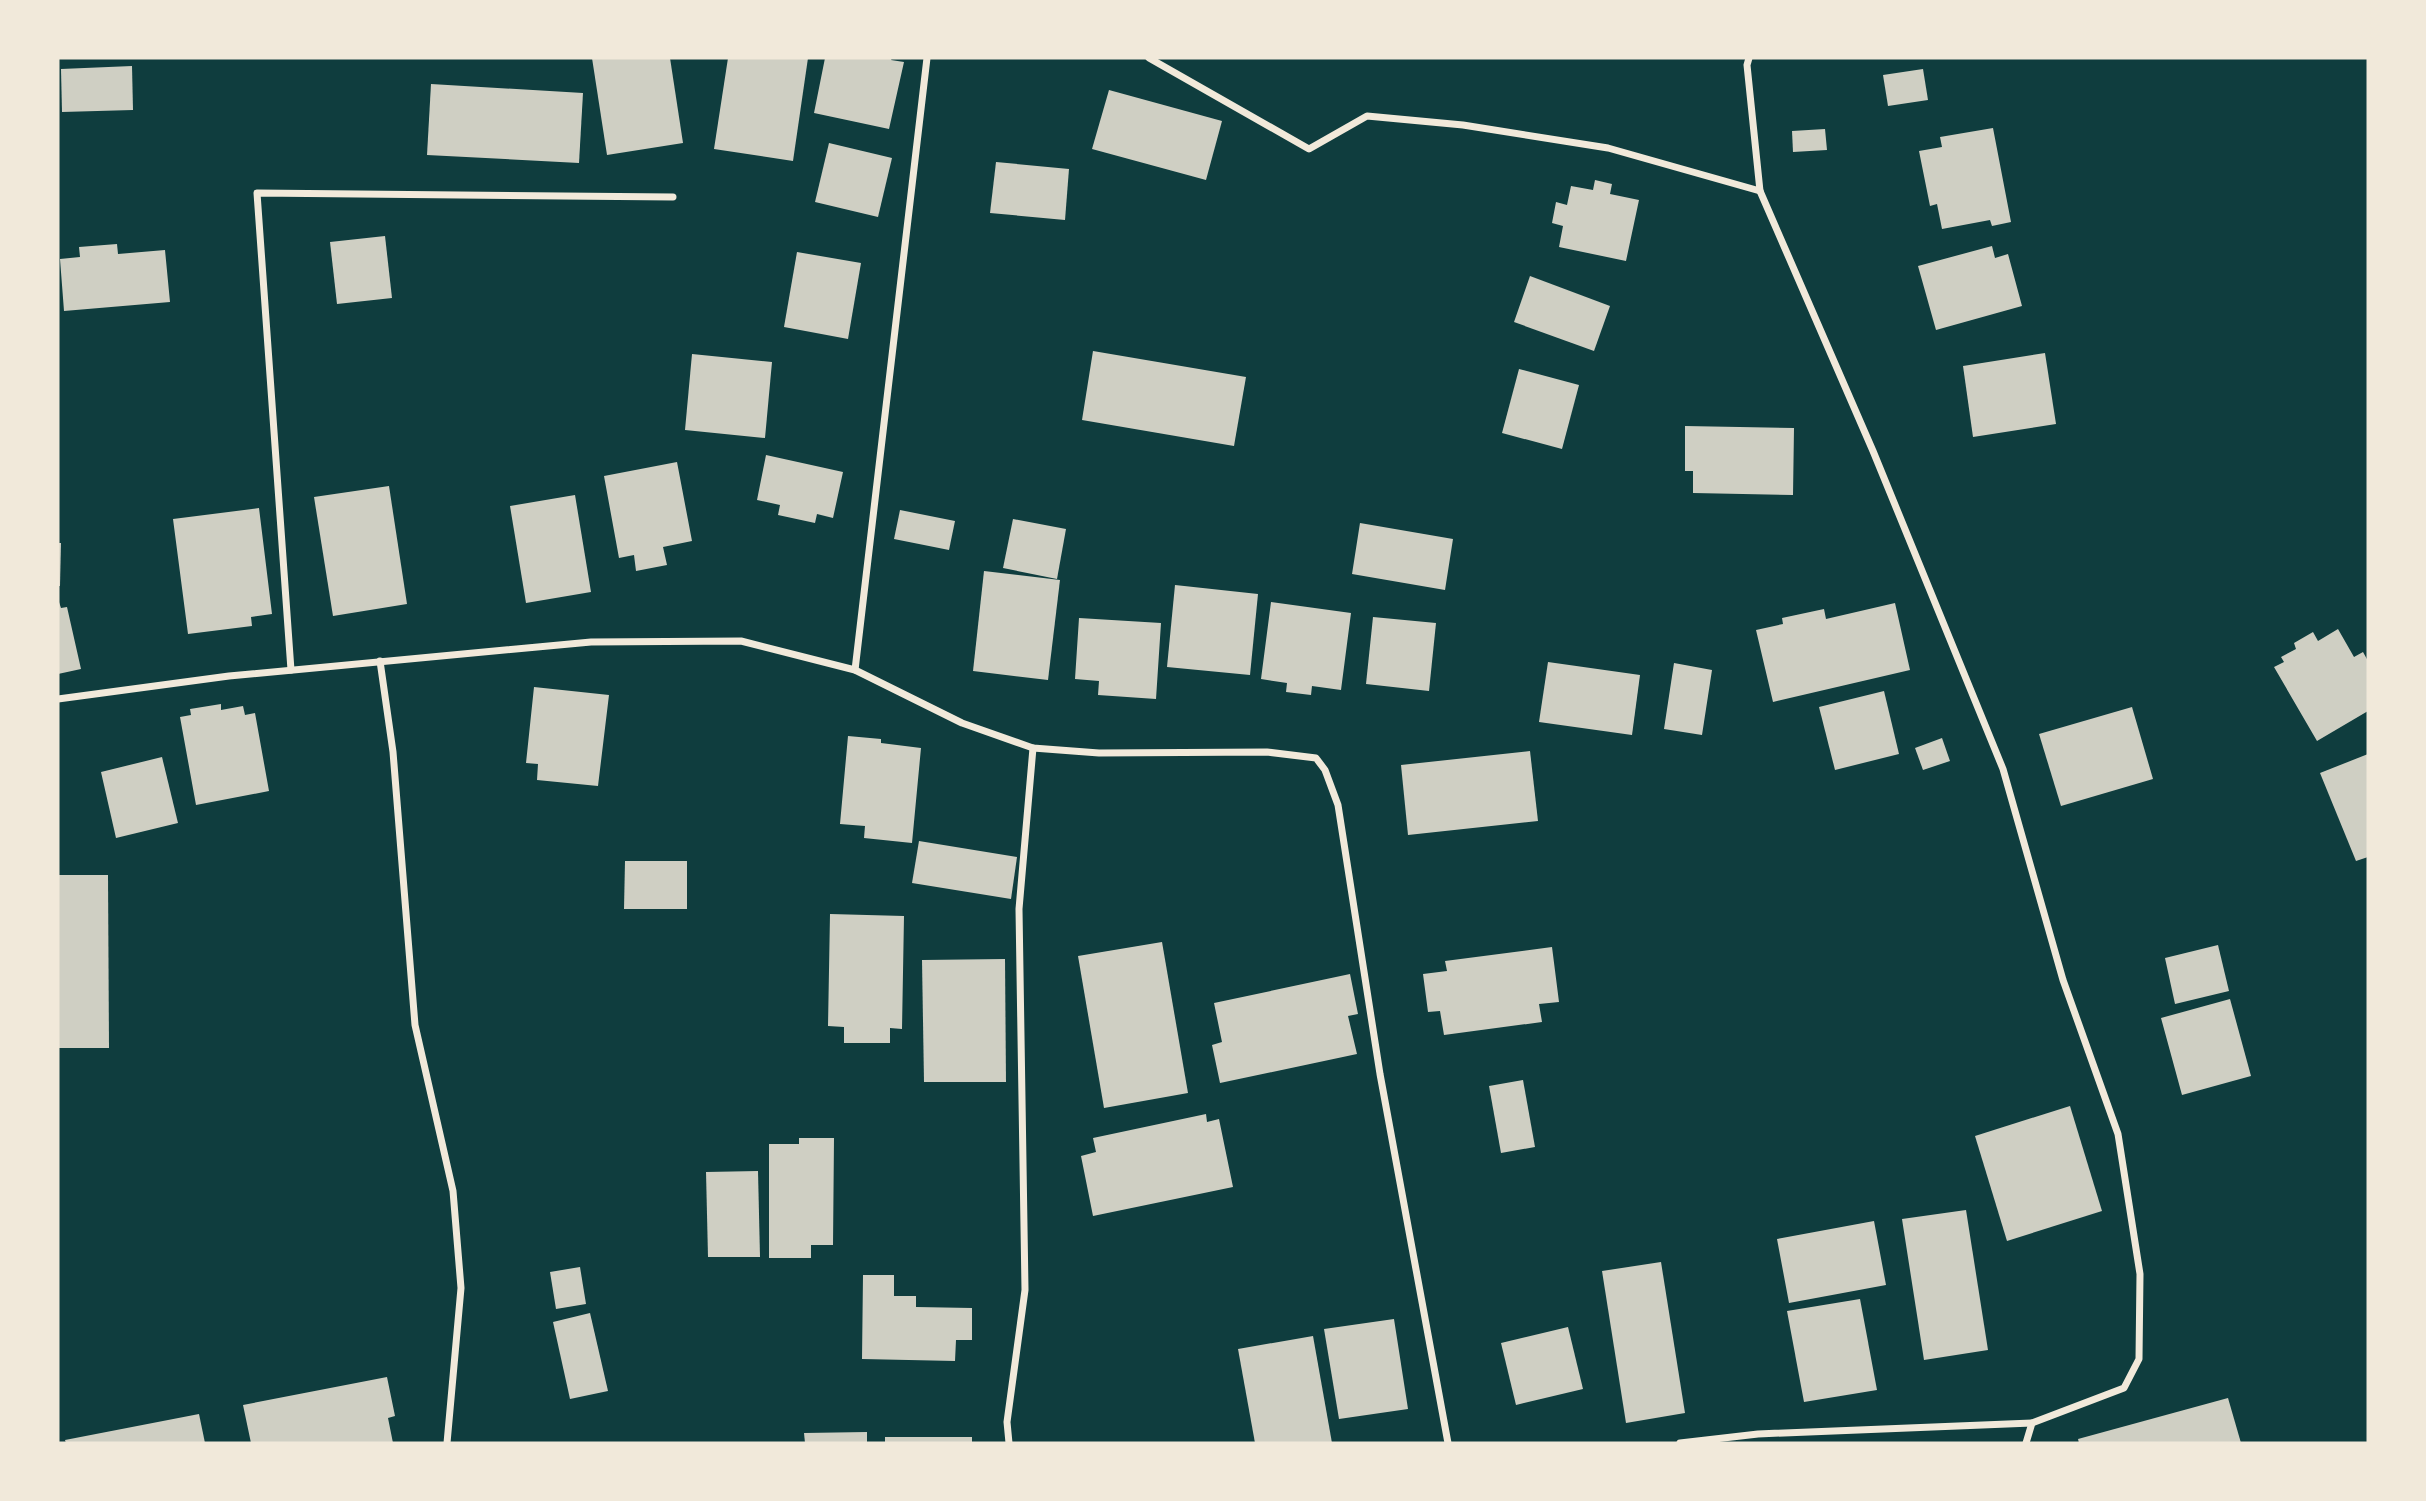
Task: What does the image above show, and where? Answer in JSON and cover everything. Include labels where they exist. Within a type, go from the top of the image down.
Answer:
[{"type":"street","points":[[855,670],[927,58]]},
{"type":"street","points":[[1149,58],[1309,149],[1367,116],[1463,125],[1608,148],[1760,191]]},
{"type":"street","points":[[1680,1443],[1758,1434],[2032,1423],[2124,1388],[2138,1359],[2140,1274],[2118,1134],[2063,980],[2003,769],[1873,451],[1760,191],[1748,58]]},
{"type":"street","points":[[291,670],[257,193],[673,197]]},
{"type":"street","points":[[58,699],[229,676],[591,642],[741,641],[855,670],[962,723],[1033,748],[1099,753],[1293,753],[1317,758],[1325,770],[1338,805],[1380,1074],[1448,1443]]},
{"type":"street","points":[[380,661],[393,752],[415,1025],[453,1191],[461,1289],[447,1443]]},
{"type":"street","points":[[1009,1443],[1007,1422],[1025,1290],[1019,909],[1033,748]]},
{"type":"street","points":[[2026,1443],[2032,1423]]},
{"type":"building","points":[[592,58],[670,58],[683,143],[607,155]]},
{"type":"building","points":[[728,58],[808,58],[793,161],[714,149]]},
{"type":"building","points":[[825,58],[892,58],[891,60],[904,62],[889,129],[814,113]]},
{"type":"building","points":[[132,66],[133,110],[62,112],[61,69]]},
{"type":"building","points":[[1923,69],[1928,100],[1888,106],[1883,75]]},
{"type":"building","points":[[431,84],[583,93],[579,163],[427,155]]},
{"type":"building","points":[[1109,90],[1222,121],[1206,180],[1092,149]]},
{"type":"building","points":[[1993,128],[2011,222],[1992,226],[1990,220],[1942,229],[1937,204],[1930,206],[1919,151],[1942,147],[1940,137]]},
{"type":"building","points":[[1825,129],[1827,150],[1793,152],[1792,131]]},
{"type":"building","points":[[829,143],[892,158],[878,217],[815,202]]},
{"type":"building","points":[[996,162],[1069,169],[1065,220],[990,213]]},
{"type":"building","points":[[1595,180],[1612,184],[1610,194],[1639,200],[1626,261],[1559,247],[1563,226],[1552,223],[1556,202],[1567,205],[1571,186],[1593,190]]},
{"type":"building","points":[[385,236],[392,298],[337,304],[330,242]]},
{"type":"building","points":[[117,244],[118,254],[165,250],[170,302],[64,311],[60,259],[80,257],[79,247]]},
{"type":"building","points":[[1992,246],[1995,258],[2008,254],[2022,306],[1936,330],[1918,266]]},
{"type":"building","points":[[797,252],[861,263],[848,339],[784,327]]},
{"type":"building","points":[[1530,276],[1610,306],[1594,351],[1514,322]]},
{"type":"building","points":[[1093,351],[1246,377],[1234,446],[1082,420]]},
{"type":"building","points":[[2045,353],[2056,424],[1973,437],[1963,366]]},
{"type":"building","points":[[692,354],[772,362],[765,438],[685,430]]},
{"type":"building","points":[[1519,369],[1579,385],[1562,449],[1502,433]]},
{"type":"building","points":[[1685,426],[1794,428],[1793,495],[1693,493],[1693,471],[1685,471]]},
{"type":"building","points":[[766,455],[843,472],[833,518],[817,514],[815,523],[778,515],[780,505],[757,500]]},
{"type":"building","points":[[677,462],[692,541],[663,547],[667,565],[636,571],[634,555],[619,558],[604,476]]},
{"type":"building","points":[[389,486],[407,604],[333,616],[314,497]]},
{"type":"building","points":[[575,495],[591,592],[526,603],[510,506]]},
{"type":"building","points":[[259,508],[272,614],[251,617],[252,626],[188,634],[173,519]]},
{"type":"building","points":[[900,510],[955,521],[949,550],[894,539]]},
{"type":"building","points":[[1013,519],[1066,529],[1057,579],[1003,568]]},
{"type":"building","points":[[1360,523],[1453,539],[1445,590],[1352,574]]},
{"type":"building","points":[[58,543],[61,543],[60,586],[58,586]]},
{"type":"building","points":[[984,571],[1060,580],[1048,680],[973,671]]},
{"type":"building","points":[[1175,585],[1258,594],[1250,675],[1167,667]]},
{"type":"building","points":[[58,599],[61,608],[67,607],[81,669],[58,674]]},
{"type":"building","points":[[1271,602],[1351,613],[1341,690],[1312,686],[1311,695],[1286,692],[1287,683],[1261,679]]},
{"type":"building","points":[[1895,603],[1910,670],[1773,702],[1756,630],[1783,624],[1782,618],[1824,609],[1826,619]]},
{"type":"building","points":[[1373,617],[1436,623],[1429,691],[1366,684]]},
{"type":"building","points":[[1079,618],[1161,623],[1156,699],[1098,695],[1099,681],[1075,679]]},
{"type":"building","points":[[2338,629],[2354,657],[2363,652],[2368,661],[2368,711],[2317,741],[2274,667],[2284,662],[2281,657],[2296,649],[2294,643],[2313,632],[2318,641]]},
{"type":"building","points":[[1548,662],[1640,675],[1632,735],[1539,722]]},
{"type":"building","points":[[1674,663],[1712,670],[1702,735],[1664,729]]},
{"type":"building","points":[[534,687],[609,695],[598,786],[537,780],[538,764],[526,763]]},
{"type":"building","points":[[1884,691],[1899,754],[1835,770],[1819,707]]},
{"type":"building","points":[[221,704],[221,710],[243,706],[245,715],[255,713],[269,791],[196,805],[180,717],[191,715],[190,709]]},
{"type":"building","points":[[2132,707],[2153,779],[2061,806],[2039,734]]},
{"type":"building","points":[[848,736],[881,739],[881,743],[921,748],[912,843],[864,838],[865,826],[840,824]]},
{"type":"building","points":[[1942,738],[1950,761],[1923,770],[1915,748]]},
{"type":"building","points":[[1530,751],[1538,821],[1408,835],[1401,765]]},
{"type":"building","points":[[2368,754],[2368,857],[2356,861],[2320,773]]},
{"type":"building","points":[[162,757],[178,823],[116,838],[101,772]]},
{"type":"building","points":[[919,841],[1017,857],[1011,899],[912,883]]},
{"type":"building","points":[[625,861],[687,861],[687,909],[624,909]]},
{"type":"building","points":[[58,875],[108,875],[109,1048],[58,1048]]},
{"type":"building","points":[[830,914],[904,916],[902,1029],[890,1028],[890,1043],[844,1043],[844,1027],[828,1026]]},
{"type":"building","points":[[1162,942],[1188,1093],[1104,1108],[1078,956]]},
{"type":"building","points":[[2218,945],[2229,991],[2175,1004],[2165,958]]},
{"type":"building","points":[[1552,947],[1559,1002],[1539,1004],[1542,1022],[1444,1035],[1440,1011],[1428,1012],[1423,974],[1447,971],[1445,961]]},
{"type":"building","points":[[1005,959],[1006,1082],[924,1082],[922,960]]},
{"type":"building","points":[[1350,974],[1358,1014],[1348,1016],[1357,1054],[1220,1083],[1212,1045],[1222,1042],[1214,1003]]},
{"type":"building","points":[[2230,999],[2251,1076],[2182,1095],[2161,1018]]},
{"type":"building","points":[[1523,1080],[1535,1147],[1501,1153],[1489,1086]]},
{"type":"building","points":[[2070,1106],[2102,1211],[2007,1241],[1975,1136]]},
{"type":"building","points":[[1206,1114],[1207,1122],[1219,1119],[1233,1187],[1093,1216],[1081,1156],[1096,1152],[1093,1138]]},
{"type":"building","points":[[799,1138],[834,1138],[833,1245],[811,1245],[811,1258],[769,1258],[769,1144],[799,1144]]},
{"type":"building","points":[[758,1171],[760,1257],[708,1257],[706,1172]]},
{"type":"building","points":[[1966,1210],[1988,1350],[1924,1360],[1902,1219]]},
{"type":"building","points":[[1874,1221],[1886,1285],[1789,1303],[1777,1239]]},
{"type":"building","points":[[1661,1262],[1685,1413],[1626,1423],[1602,1271]]},
{"type":"building","points":[[580,1267],[586,1304],[556,1309],[550,1272]]},
{"type":"building","points":[[863,1275],[894,1275],[894,1296],[916,1296],[916,1307],[972,1308],[972,1340],[956,1340],[955,1361],[862,1359]]},
{"type":"building","points":[[1860,1299],[1877,1390],[1804,1402],[1787,1311]]},
{"type":"building","points":[[590,1313],[608,1391],[570,1399],[553,1322]]},
{"type":"building","points":[[1394,1319],[1408,1409],[1339,1419],[1324,1329]]},
{"type":"building","points":[[1568,1327],[1583,1389],[1516,1405],[1501,1343]]},
{"type":"building","points":[[1313,1336],[1332,1443],[1255,1443],[1238,1349]]},
{"type":"building","points":[[387,1377],[395,1416],[388,1418],[393,1443],[251,1443],[243,1405]]},
{"type":"building","points":[[2228,1398],[2241,1443],[2079,1443],[2078,1439]]},
{"type":"building","points":[[199,1414],[205,1443],[66,1443],[65,1440]]},
{"type":"building","points":[[867,1432],[867,1443],[805,1443],[804,1433]]},
{"type":"building","points":[[885,1437],[972,1437],[972,1443],[885,1443]]}]
